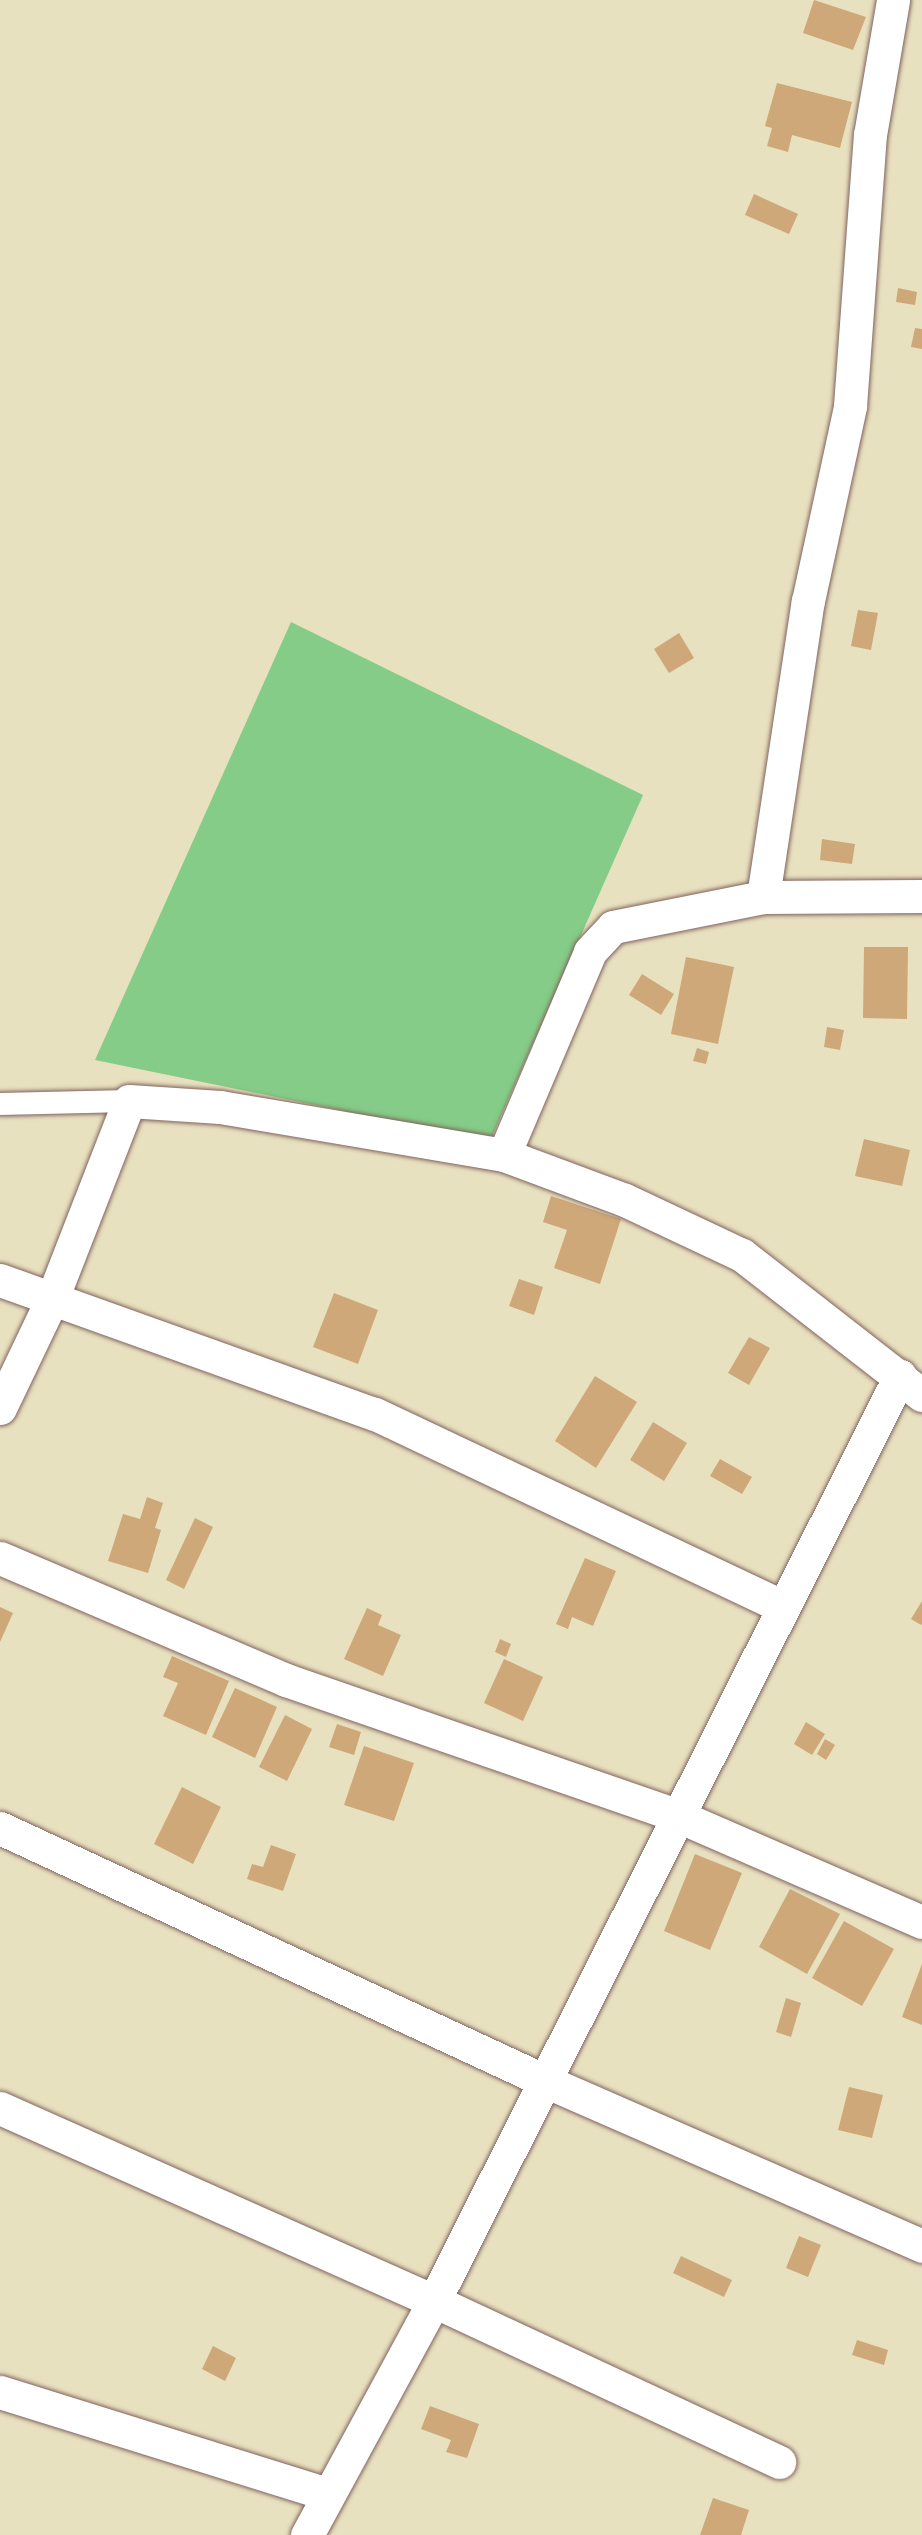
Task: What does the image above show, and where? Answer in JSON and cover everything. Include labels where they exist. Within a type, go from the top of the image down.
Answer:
[{"type":"street","points":[[763,897],[808,601],[850,406],[870,135],[893,0]]},
{"type":"street","points":[[504,1155],[590,952],[600,937],[613,927],[763,897],[922,896]]},
{"type":"street","points":[[0,1408],[52,1299],[129,1101],[220,1107],[504,1155],[636,1205],[733,1250],[911,1385],[783,1607],[434,2301],[327,2494],[307,2535]]},
{"type":"street","points":[[0,1280],[375,1414],[783,1607]]},
{"type":"street","points":[[0,1558],[286,1680],[678,1816],[922,1922]]},
{"type":"street","points":[[0,1828],[545,2081],[922,2246]]},
{"type":"street","points":[[0,2108],[434,2301],[779,2462]]},
{"type":"street","points":[[0,2392],[327,2494]]},
{"type":"lane","points":[[0,1104],[129,1101]]},
{"type":"green space","points":[[291,622],[643,795],[490,1141],[95,1060]]},
{"type":"building","points":[[814,0],[866,17],[853,50],[803,33]]},
{"type":"building","points":[[777,83],[852,102],[840,148],[792,135],[788,152],[767,146],[772,128],[765,126]]},
{"type":"building","points":[[754,194],[798,214],[789,234],[745,215]]},
{"type":"building","points":[[898,288],[917,292],[915,305],[896,302]]},
{"type":"building","points":[[915,328],[922,329],[922,349],[911,347]]},
{"type":"building","points":[[858,610],[878,613],[871,650],[851,646]]},
{"type":"building","points":[[679,633],[694,658],[669,673],[654,649]]},
{"type":"building","points":[[822,839],[855,844],[852,864],[820,860]]},
{"type":"building","points":[[864,947],[908,947],[907,1019],[863,1018]]},
{"type":"building","points":[[686,957],[734,967],[718,1044],[671,1034]]},
{"type":"building","points":[[642,974],[674,994],[661,1015],[629,995]]},
{"type":"building","points":[[827,1027],[844,1030],[840,1050],[824,1047]]},
{"type":"building","points":[[697,1048],[709,1052],[706,1064],[693,1061]]},
{"type":"building","points":[[864,1139],[910,1150],[902,1186],[855,1176]]},
{"type":"building","points":[[551,1196],[621,1219],[600,1284],[554,1268],[567,1230],[543,1222]]},
{"type":"building","points":[[519,1279],[543,1287],[534,1315],[509,1306]]},
{"type":"building","points":[[334,1293],[378,1310],[358,1364],[313,1347]]},
{"type":"building","points":[[749,1337],[770,1348],[749,1385],[728,1373]]},
{"type":"building","points":[[595,1376],[637,1402],[596,1468],[555,1441]]},
{"type":"building","points":[[653,1422],[687,1443],[664,1481],[630,1460]]},
{"type":"building","points":[[720,1459],[752,1477],[742,1494],[710,1476]]},
{"type":"building","points":[[147,1497],[163,1503],[155,1528],[161,1530],[148,1573],[108,1561],[123,1514],[140,1519]]},
{"type":"building","points":[[195,1518],[213,1527],[184,1589],[166,1580]]},
{"type":"building","points":[[585,1558],[616,1571],[593,1626],[572,1617],[568,1629],[556,1624]]},
{"type":"building","points":[[922,1601],[922,1624],[921,1625],[911,1619]]},
{"type":"building","points":[[0,1607],[13,1613],[0,1642]]},
{"type":"building","points":[[367,1608],[382,1615],[378,1625],[401,1635],[383,1676],[344,1659]]},
{"type":"building","points":[[500,1639],[511,1644],[506,1657],[495,1652]]},
{"type":"building","points":[[172,1656],[229,1681],[206,1735],[163,1716],[178,1683],[163,1677]]},
{"type":"building","points":[[504,1659],[543,1677],[523,1721],[484,1703]]},
{"type":"building","points":[[235,1688],[277,1707],[255,1758],[212,1737]]},
{"type":"building","points":[[285,1715],[312,1729],[287,1781],[259,1767]]},
{"type":"building","points":[[806,1722],[825,1734],[812,1755],[794,1744]]},
{"type":"building","points":[[337,1724],[361,1732],[354,1755],[329,1747]]},
{"type":"building","points":[[825,1739],[835,1745],[826,1760],[817,1754]]},
{"type":"building","points":[[364,1746],[414,1763],[394,1821],[344,1805]]},
{"type":"building","points":[[182,1787],[221,1807],[193,1864],[154,1844]]},
{"type":"building","points":[[271,1845],[296,1854],[283,1891],[247,1879],[252,1864],[263,1867]]},
{"type":"building","points":[[695,1854],[742,1873],[710,1950],[664,1931]]},
{"type":"building","points":[[790,1889],[840,1914],[807,1974],[759,1947]]},
{"type":"building","points":[[844,1921],[894,1949],[862,2006],[812,1978]]},
{"type":"building","points":[[922,1964],[922,2025],[902,2017]]},
{"type":"building","points":[[786,1998],[801,2003],[791,2037],[776,2032]]},
{"type":"building","points":[[849,2087],[883,2095],[872,2138],[838,2130]]},
{"type":"building","points":[[799,2236],[821,2245],[808,2277],[786,2268]]},
{"type":"building","points":[[681,2256],[732,2280],[724,2297],[673,2273]]},
{"type":"building","points":[[857,2340],[888,2350],[884,2365],[852,2355]]},
{"type":"building","points":[[213,2346],[236,2358],[225,2381],[202,2369]]},
{"type":"building","points":[[430,2406],[479,2424],[467,2458],[446,2452],[451,2440],[421,2429]]},
{"type":"building","points":[[713,2498],[749,2510],[741,2535],[700,2535]]}]
